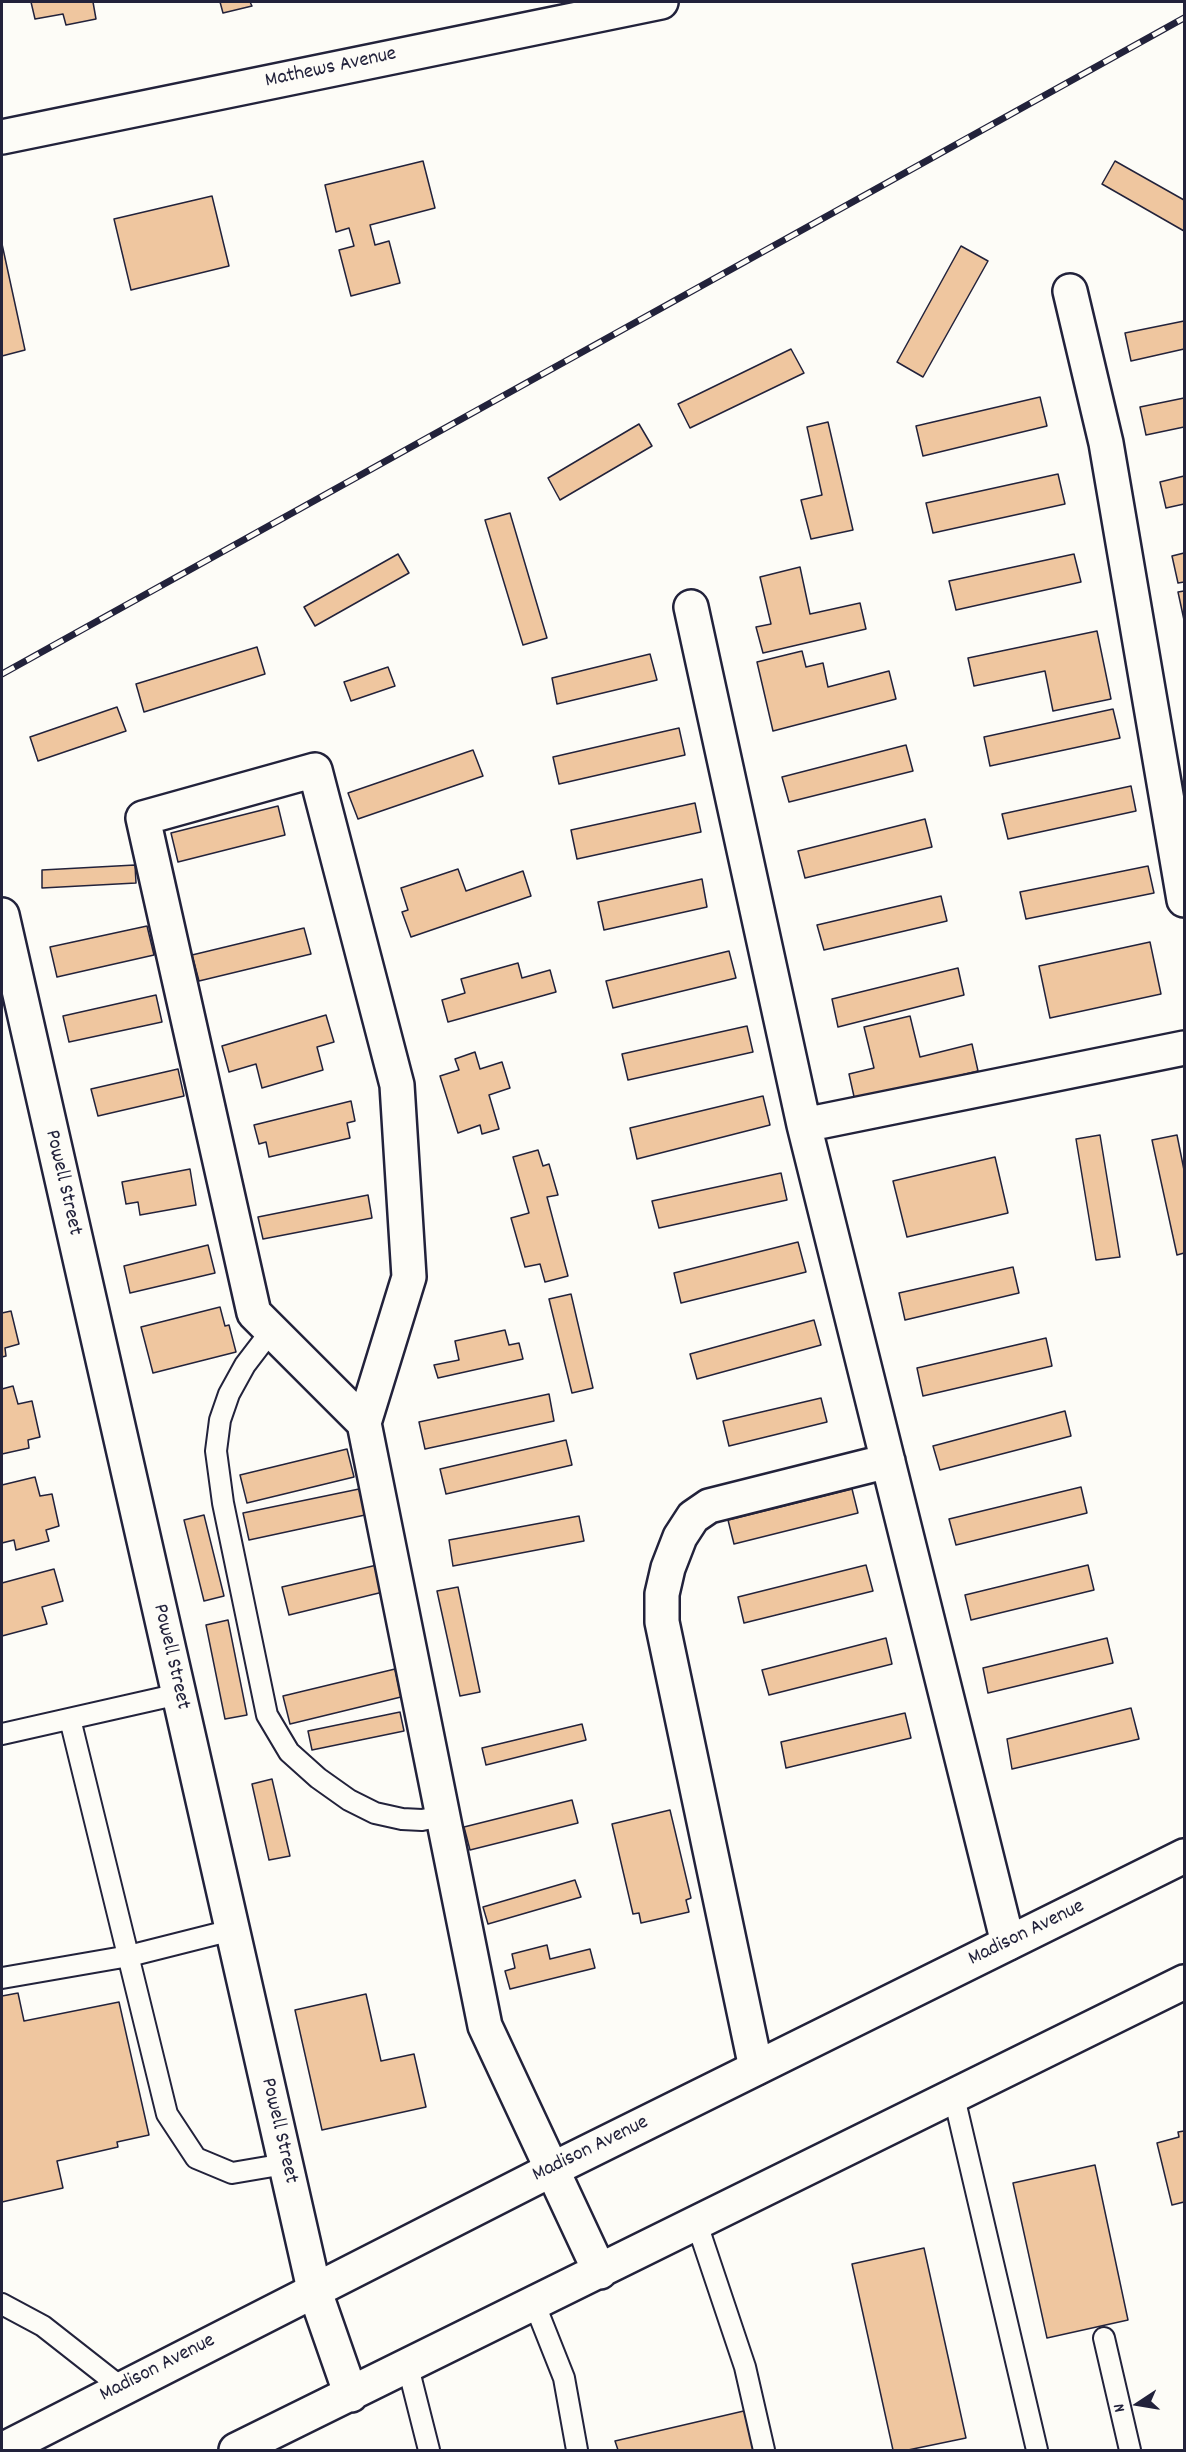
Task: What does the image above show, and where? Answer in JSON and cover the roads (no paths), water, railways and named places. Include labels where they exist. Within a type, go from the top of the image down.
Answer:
[{"type":"street","name":"Mathews Avenue","points":[[2,137],[661,2]]},
{"type":"street","points":[[1070,291],[1106,444],[1185,900]]},
{"type":"street","points":[[691,607],[804,1125],[1008,1943]]},
{"type":"street","points":[[364,1423],[254,1313],[143,818],[315,770],[397,1085],[409,1277],[364,1423],[485,2026],[550,2170],[600,2272]]},
{"type":"street","name":"Powell Street","points":[[2,915],[314,2289],[351,2395]]},
{"type":"street","points":[[804,1125],[1185,1047]]},
{"type":"street","points":[[756,2068],[662,1622],[662,1594],[668,1568],[680,1537],[693,1517],[709,1506],[888,1461]]},
{"type":"street","name":"Madison Avenue","points":[[2,2450],[550,2170],[1185,1856]]},
{"type":"street","points":[[236,2451],[1185,1982]]},
{"type":"lane","points":[[271,1331],[245,1365],[229,1394],[220,1420],[216,1451],[223,1503],[267,1715],[289,1752],[318,1778],[349,1800],[375,1813],[402,1819],[422,1820],[443,1816]]},
{"type":"lane","points":[[2,1734],[179,1694]]},
{"type":"lane","points":[[70,1719],[167,2114],[196,2158],[232,2173],[285,2164]]},
{"type":"lane","points":[[2,1974],[129,1956],[232,1930]]},
{"type":"lane","points":[[954,2097],[1037,2451]]},
{"type":"lane","points":[[698,2224],[745,2367],[764,2451]]},
{"type":"lane","points":[[2,2304],[43,2326],[122,2388]]},
{"type":"lane","points":[[535,2305],[564,2378],[577,2451]]},
{"type":"lane","points":[[1104,2338],[1131,2451]]},
{"type":"lane","points":[[408,2367],[429,2451]]},
{"type":"railway","points":[[2,674],[1184,18]]}]
